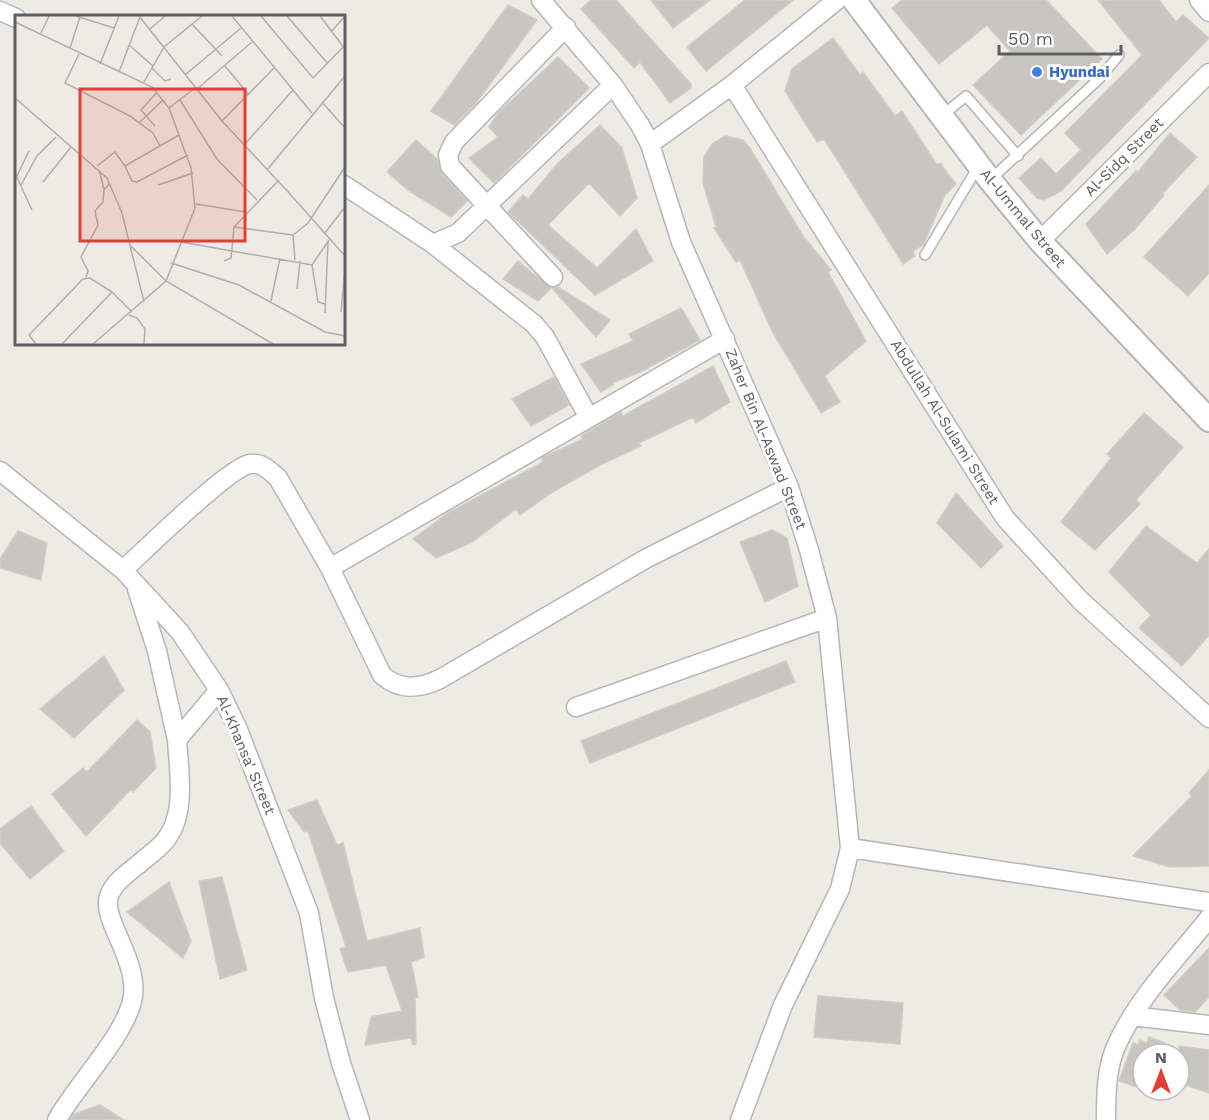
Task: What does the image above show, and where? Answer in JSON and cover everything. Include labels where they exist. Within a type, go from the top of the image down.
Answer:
[{"type":"street","name":"Zaher Bin Al-Aswad Street","points":[[541,0],[613,85],[650,144],[670,213],[789,488],[812,560],[826,618],[850,848],[840,889],[783,1005],[740,1120]]},
{"type":"street","points":[[650,144],[732,85],[837,0]]},
{"type":"street","points":[[1199,0],[1209,12]]},
{"type":"street","name":"Al-Ummal Street","points":[[860,2],[941,116],[1040,241],[1207,413]]},
{"type":"street","points":[[0,11],[15,18]]},
{"type":"street","points":[[553,277],[485,207],[450,166],[448,155],[450,149],[566,27]]},
{"type":"street","name":"Al-Sidq Street","points":[[1040,241],[1209,73]]},
{"type":"street","points":[[433,244],[458,233],[613,85]]},
{"type":"street","name":"Abdullah Al-Sulami Street","points":[[732,85],[1005,518],[1080,600],[1209,718]]},
{"type":"street","points":[[345,186],[433,244],[534,324],[545,337],[589,418]]},
{"type":"street","points":[[330,568],[725,339]]},
{"type":"street","points":[[57,1120],[117,1032],[133,997],[130,962],[107,909],[110,896],[117,884],[164,842],[172,829],[179,800],[177,740],[157,651],[129,576],[227,477],[248,464],[256,464],[266,467],[278,478],[330,568],[382,675],[391,683],[402,687],[420,687],[440,679],[647,558],[789,488]]},
{"type":"street","name":"Al-Khansa' Street","points":[[0,471],[129,576],[180,632],[219,690],[237,727],[309,913],[329,1018],[360,1120]]},
{"type":"street","points":[[576,707],[826,618]]},
{"type":"street","points":[[177,740],[219,690]]},
{"type":"street","points":[[850,848],[1209,903]]},
{"type":"street","points":[[1106,1120],[1107,1082],[1117,1043],[1132,1016],[1209,918]]},
{"type":"street","points":[[1132,1016],[1209,1025]]},
{"type":"lane","points":[[925,255],[984,173],[1018,156],[1119,55]]},
{"type":"lane","points":[[941,116],[966,96],[1018,156]]},
{"type":"building","points":[[591,0],[616,0],[691,84],[691,88],[670,103],[640,62],[634,68],[581,9]]},
{"type":"building","points":[[651,0],[710,0],[673,28]]},
{"type":"building","points":[[745,0],[793,0],[706,71],[687,47]]},
{"type":"building","points":[[902,0],[1046,0],[1102,59],[1021,135],[973,85],[1010,51],[987,25],[939,64],[892,8]]},
{"type":"building","points":[[1098,0],[1159,0],[1176,22],[1183,15],[1209,38],[1061,191],[1044,200],[1037,198],[1019,178],[1041,158],[1056,174],[1081,150],[1065,133],[1142,55]]},
{"type":"building","points":[[508,5],[537,20],[476,103],[454,125],[431,111]]},
{"type":"building","points":[[833,38],[860,75],[863,72],[895,116],[902,111],[937,165],[940,163],[956,184],[945,195],[923,245],[913,251],[915,256],[903,264],[824,139],[817,142],[785,91],[792,69]]},
{"type":"building","points":[[558,57],[589,88],[494,183],[469,158],[498,137],[489,127],[498,113]]},
{"type":"building","points":[[600,125],[622,148],[637,198],[620,216],[589,183],[548,225],[597,268],[636,229],[653,261],[595,295],[508,212],[523,195],[528,199],[558,163]]},
{"type":"building","points":[[1170,133],[1197,157],[1162,194],[1164,195],[1135,229],[1107,254],[1086,224],[1136,171],[1138,172]]},
{"type":"building","points":[[725,136],[743,140],[750,148],[803,236],[831,270],[828,272],[866,341],[825,376],[840,402],[821,413],[772,331],[740,260],[736,262],[714,228],[716,227],[703,183],[704,157],[712,144]]},
{"type":"building","points":[[416,140],[437,159],[442,174],[467,201],[451,217],[409,191],[387,172]]},
{"type":"building","points":[[1209,185],[1209,273],[1188,296],[1144,257]]},
{"type":"building","points":[[518,261],[551,288],[538,301],[503,279]]},
{"type":"building","points":[[558,287],[610,320],[596,337],[552,288]]},
{"type":"building","points":[[681,308],[700,340],[640,372],[612,383],[613,385],[601,392],[581,364],[633,341],[629,334]]},
{"type":"building","points":[[713,366],[730,402],[696,423],[693,417],[639,443],[641,446],[600,465],[551,493],[520,515],[516,509],[472,542],[436,558],[413,539],[448,513],[543,462],[541,458],[583,439],[581,436],[621,412],[623,416]]},
{"type":"building","points":[[554,377],[569,405],[531,426],[512,399]]},
{"type":"building","points":[[1144,413],[1183,447],[1136,500],[1140,504],[1095,550],[1061,522],[1111,458],[1107,454]]},
{"type":"building","points":[[956,493],[1003,546],[981,568],[937,523]]},
{"type":"building","points":[[1146,526],[1197,563],[1209,549],[1209,635],[1182,666],[1139,628],[1151,615],[1109,572]]},
{"type":"building","points":[[772,530],[787,538],[798,586],[765,602],[740,542]]},
{"type":"building","points":[[18,531],[47,543],[41,580],[0,568],[0,559]]},
{"type":"building","points":[[104,656],[124,690],[74,738],[40,709]]},
{"type":"building","points":[[786,661],[795,682],[590,763],[581,741]]},
{"type":"building","points":[[137,720],[150,732],[156,768],[133,792],[131,789],[86,836],[52,794],[83,768],[87,772]]},
{"type":"building","points":[[1209,770],[1209,866],[1170,867],[1133,856],[1192,796],[1189,793]]},
{"type":"building","points":[[317,800],[337,845],[343,843],[367,941],[420,928],[424,957],[411,962],[418,997],[415,998],[416,1044],[413,1045],[411,1038],[365,1045],[371,1017],[402,1011],[386,965],[348,972],[340,949],[346,947],[308,831],[304,832],[288,810]]},
{"type":"building","points":[[31,806],[64,851],[30,879],[0,843],[0,829]]},
{"type":"building","points":[[222,877],[247,970],[220,979],[199,881]]},
{"type":"building","points":[[169,882],[191,941],[183,958],[127,912]]},
{"type":"building","points":[[1209,948],[1209,997],[1195,1012],[1180,1010],[1164,995]]},
{"type":"building","points":[[818,996],[903,1003],[900,1044],[814,1037]]},
{"type":"building","points":[[1149,1037],[1162,1042],[1147,1042]]},
{"type":"building","points":[[1131,1048],[1131,1085],[1119,1081]]},
{"type":"building","points":[[1191,1048],[1209,1050],[1209,1093],[1191,1087]]},
{"type":"building","points":[[100,1105],[124,1120],[70,1120],[74,1114]]},
{"type":"place","name":"Hyundai","points":[[1037,72]]}]
